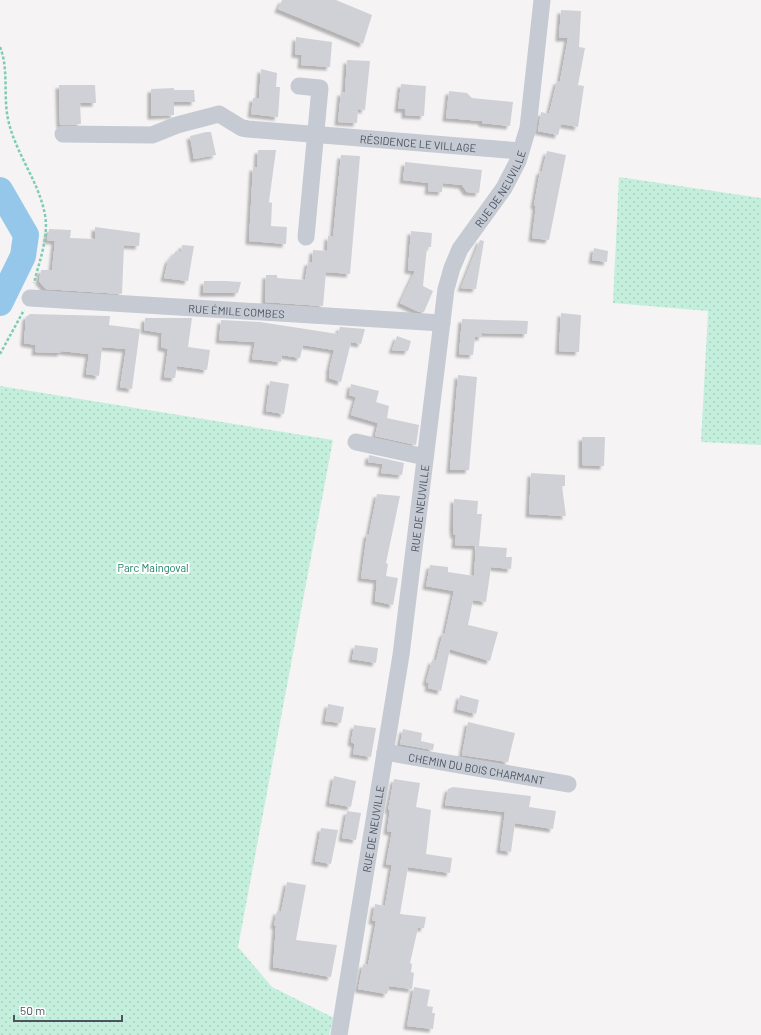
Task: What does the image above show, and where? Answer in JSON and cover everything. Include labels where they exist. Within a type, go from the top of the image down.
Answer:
[{"type":"street","name":"RUE DE NEUVILLE","points":[[339,1035],[401,655],[446,289],[458,254],[510,179],[521,151],[528,128],[542,0]]},
{"type":"street","points":[[299,86],[320,88],[306,237]]},
{"type":"street","name":"RÉSIDENCE LE VILLAGE","points":[[63,134],[152,135],[177,125],[219,114],[242,128],[248,129],[521,151]]},
{"type":"street","name":"RUE ÉMILE COMBES","points":[[30,298],[442,323]]},
{"type":"street","points":[[356,442],[425,457]]},
{"type":"street","name":"CHEMIN DU BOIS CHARMANT","points":[[385,752],[568,784]]},
{"type":"path","points":[[0,46],[4,61],[6,107],[10,127],[38,194],[45,216],[46,234],[30,298],[0,354]]},
{"type":"green space","points":[[619,177],[761,198],[761,445],[701,442],[708,311],[613,303]]},
{"type":"green space","name":"Parc Maingoval","points":[[0,386],[333,440],[238,947],[272,987],[334,1018],[329,1035],[0,1035]]},
{"type":"building","points":[[282,0],[336,0],[372,15],[363,44],[278,9]]},
{"type":"building","points":[[561,10],[581,11],[579,47],[585,48],[578,85],[584,86],[578,127],[561,124],[558,135],[538,131],[541,112],[549,114],[557,81],[560,81],[568,38],[559,38]]},
{"type":"building","points":[[296,37],[332,42],[330,67],[301,65],[302,55],[295,54]]},
{"type":"building","points":[[347,60],[370,61],[365,110],[358,109],[357,123],[338,122],[341,92],[345,93]]},
{"type":"building","points":[[261,69],[277,73],[276,87],[280,87],[278,117],[251,114],[253,98],[259,98]]},
{"type":"building","points":[[401,84],[426,86],[424,116],[405,115],[405,109],[398,109]]},
{"type":"building","points":[[59,85],[95,85],[96,103],[80,103],[81,124],[60,125]]},
{"type":"building","points":[[174,88],[174,90],[194,90],[195,102],[174,102],[174,115],[151,116],[151,89]]},
{"type":"building","points":[[449,91],[467,93],[472,98],[513,102],[510,126],[482,123],[482,121],[446,118]]},
{"type":"building","points":[[211,132],[216,155],[194,159],[190,136]]},
{"type":"building","points":[[258,150],[276,150],[269,202],[272,203],[271,226],[287,227],[286,244],[249,241],[253,167],[257,168]]},
{"type":"building","points":[[547,151],[566,155],[549,240],[532,238],[536,206],[534,205],[540,171],[542,171]]},
{"type":"building","points":[[341,155],[360,156],[350,274],[326,272],[323,306],[265,302],[266,275],[277,275],[277,278],[305,280],[308,262],[312,262],[313,250],[327,251],[328,236],[333,237]]},
{"type":"building","points":[[405,162],[482,170],[479,193],[467,192],[462,185],[443,183],[442,192],[428,191],[429,183],[403,180]]},
{"type":"building","points":[[95,227],[140,233],[139,246],[124,245],[122,294],[46,289],[39,281],[41,270],[52,270],[55,241],[47,240],[49,229],[71,230],[70,238],[95,239]]},
{"type":"building","points":[[411,231],[432,233],[431,247],[427,247],[423,286],[433,291],[424,312],[419,312],[400,303],[415,271],[408,270]]},
{"type":"building","points":[[480,240],[484,241],[476,289],[461,288]]},
{"type":"building","points":[[182,245],[194,246],[188,281],[164,278],[168,261],[176,251],[181,252]]},
{"type":"building","points":[[594,248],[608,251],[607,262],[592,260]]},
{"type":"building","points":[[204,281],[241,282],[238,293],[203,293]]},
{"type":"building","points":[[561,313],[581,315],[579,352],[559,351]]},
{"type":"building","points":[[30,314],[110,316],[109,325],[140,329],[132,389],[120,387],[126,349],[102,347],[99,376],[86,374],[89,354],[61,351],[61,353],[35,352],[36,345],[24,343],[26,317]]},
{"type":"building","points":[[145,318],[192,318],[188,347],[210,350],[207,370],[177,366],[175,378],[164,377],[168,349],[161,347],[162,333],[144,330]]},
{"type":"building","points":[[462,319],[528,321],[527,334],[482,333],[482,337],[475,337],[473,355],[459,354]]},
{"type":"building","points":[[221,320],[260,322],[338,334],[340,327],[365,329],[361,344],[351,342],[341,382],[329,378],[329,371],[334,350],[303,345],[300,358],[282,355],[281,362],[252,359],[255,342],[219,340]]},
{"type":"building","points":[[397,336],[411,341],[408,351],[392,350]]},
{"type":"building","points":[[458,375],[477,377],[469,470],[450,470]]},
{"type":"building","points":[[270,381],[289,384],[284,414],[266,411]]},
{"type":"building","points":[[351,384],[379,391],[376,402],[389,406],[387,418],[419,425],[416,445],[375,436],[378,423],[351,415],[356,397],[349,395]]},
{"type":"building","points":[[582,437],[605,437],[604,466],[582,465]]},
{"type":"building","points":[[369,455],[404,463],[402,475],[381,473],[383,464],[368,462]]},
{"type":"building","points":[[531,473],[565,475],[565,486],[562,486],[566,516],[529,514]]},
{"type":"building","points":[[377,494],[400,496],[386,563],[388,564],[386,576],[398,578],[393,605],[375,601],[377,580],[361,578],[367,534],[369,534]]},
{"type":"building","points":[[454,499],[478,501],[477,514],[482,514],[479,546],[507,548],[506,557],[512,557],[511,569],[491,567],[486,602],[473,600],[468,625],[498,632],[490,661],[450,649],[441,691],[428,688],[429,683],[426,682],[432,660],[436,661],[443,633],[445,633],[454,591],[426,586],[430,565],[448,567],[448,572],[474,576],[476,546],[455,545],[456,535],[454,535],[453,527]]},
{"type":"building","points":[[355,645],[378,648],[376,663],[352,659]]},
{"type":"building","points":[[460,695],[479,700],[476,714],[457,709]]},
{"type":"building","points":[[328,704],[344,707],[341,723],[325,721]]},
{"type":"building","points":[[468,722],[515,733],[508,762],[462,755]]},
{"type":"building","points":[[354,725],[376,728],[371,757],[353,754],[355,744],[351,742]]},
{"type":"building","points":[[403,729],[422,733],[421,741],[434,744],[433,750],[400,744]]},
{"type":"building","points":[[334,776],[356,781],[351,807],[329,803]]},
{"type":"building","points":[[394,779],[420,783],[416,807],[431,810],[426,854],[452,858],[450,873],[408,867],[400,914],[426,917],[424,928],[418,928],[410,963],[412,964],[411,972],[414,973],[412,989],[389,986],[387,994],[358,989],[363,964],[368,965],[376,921],[372,921],[375,904],[385,906],[392,865],[386,864],[392,832],[387,831],[390,810],[388,810]]},
{"type":"building","points":[[453,787],[531,796],[529,807],[556,811],[553,829],[515,823],[511,852],[500,850],[505,812],[445,805],[448,789]]},
{"type":"building","points":[[347,811],[361,813],[356,840],[342,838]]},
{"type":"building","points":[[321,828],[338,830],[331,864],[315,861]]},
{"type":"building","points":[[287,882],[306,885],[296,940],[337,945],[331,977],[273,967],[276,926],[274,925],[277,911],[281,912]]},
{"type":"building","points":[[414,987],[430,990],[427,1006],[433,1007],[432,1013],[435,1013],[433,1029],[407,1026]]},
{"type":"waterway","points":[[0,190],[26,235],[23,256],[0,303]]}]
